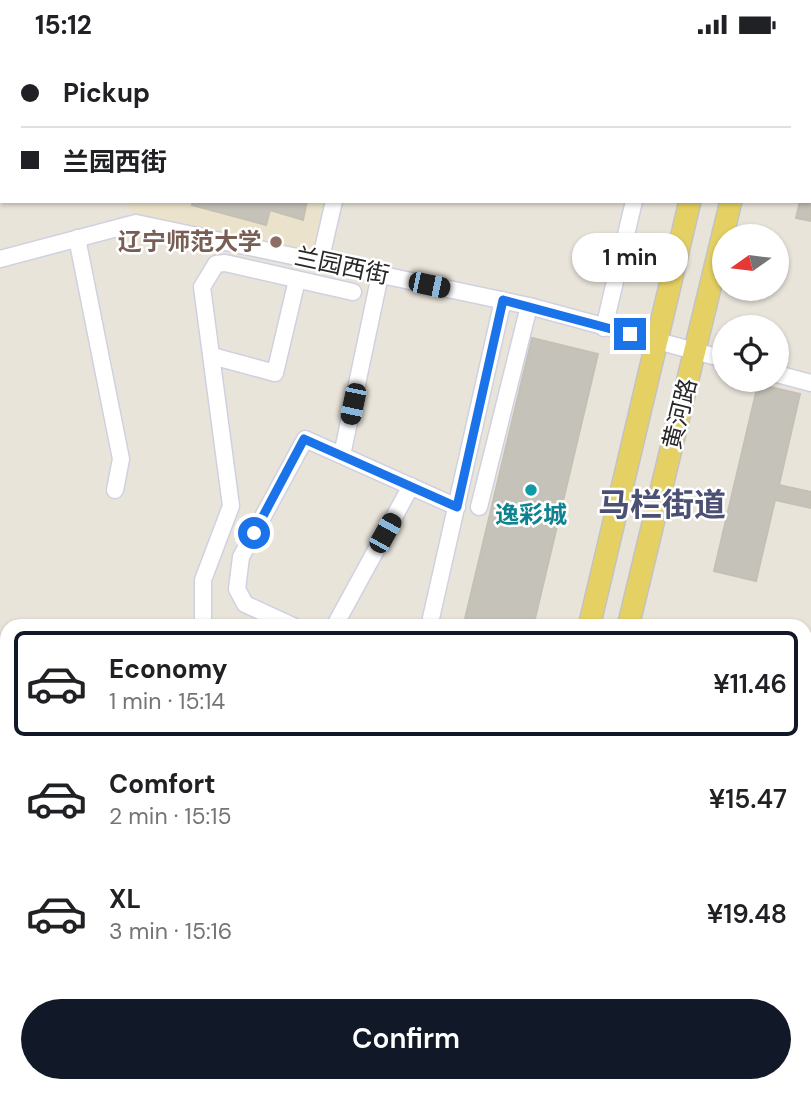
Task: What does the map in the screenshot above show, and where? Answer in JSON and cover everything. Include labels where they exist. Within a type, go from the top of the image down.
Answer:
[{"type":"main road","name":"黄河路","points":[[591,619],[690,203]]},
{"type":"main road","name":"黄河路","points":[[630,619],[731,203]]},
{"type":"street","points":[[320,262],[334,203]]},
{"type":"street","points":[[604,328],[634,203]]},
{"type":"street","name":"兰园西街","points":[[0,259],[136,223],[503,300],[712,356]]},
{"type":"street","points":[[77,238],[121,459],[115,490]]},
{"type":"street","points":[[203,619],[203,580],[231,506],[202,287],[216,264],[225,263],[353,292]]},
{"type":"street","points":[[342,455],[380,275]]},
{"type":"street","points":[[212,356],[275,373],[298,279]]},
{"type":"street","points":[[431,619],[503,300]]},
{"type":"street","points":[[479,507],[529,306]]},
{"type":"street","points":[[789,377],[811,383]]},
{"type":"street","points":[[278,619],[245,604],[237,589],[241,557],[304,439],[457,507]]},
{"type":"street","points":[[338,619],[411,486]]},
{"type":"shaded area","name":"辽宁师范大学","points":[[128,203],[334,203],[320,262],[136,223]]},
{"type":"building","points":[[307,203],[303,220],[270,210],[266,225],[192,205]]},
{"type":"building","points":[[800,203],[811,203],[811,221],[796,218]]},
{"type":"building","name":"逸彩城","points":[[532,338],[598,354],[535,619],[465,619]]},
{"type":"building","points":[[789,391],[800,394],[779,485],[811,492],[811,508],[775,500],[756,581],[714,571],[756,392]]},
{"type":"place","name":"辽宁师范大学","points":[[276,242]]},
{"type":"place","name":"逸彩城","points":[[531,490]]},
{"type":"district","name":"马栏街道","points":[[662,505]]},
{"type":"route","points":[[254,533],[304,439],[457,507],[503,300],[630,334]]}]
